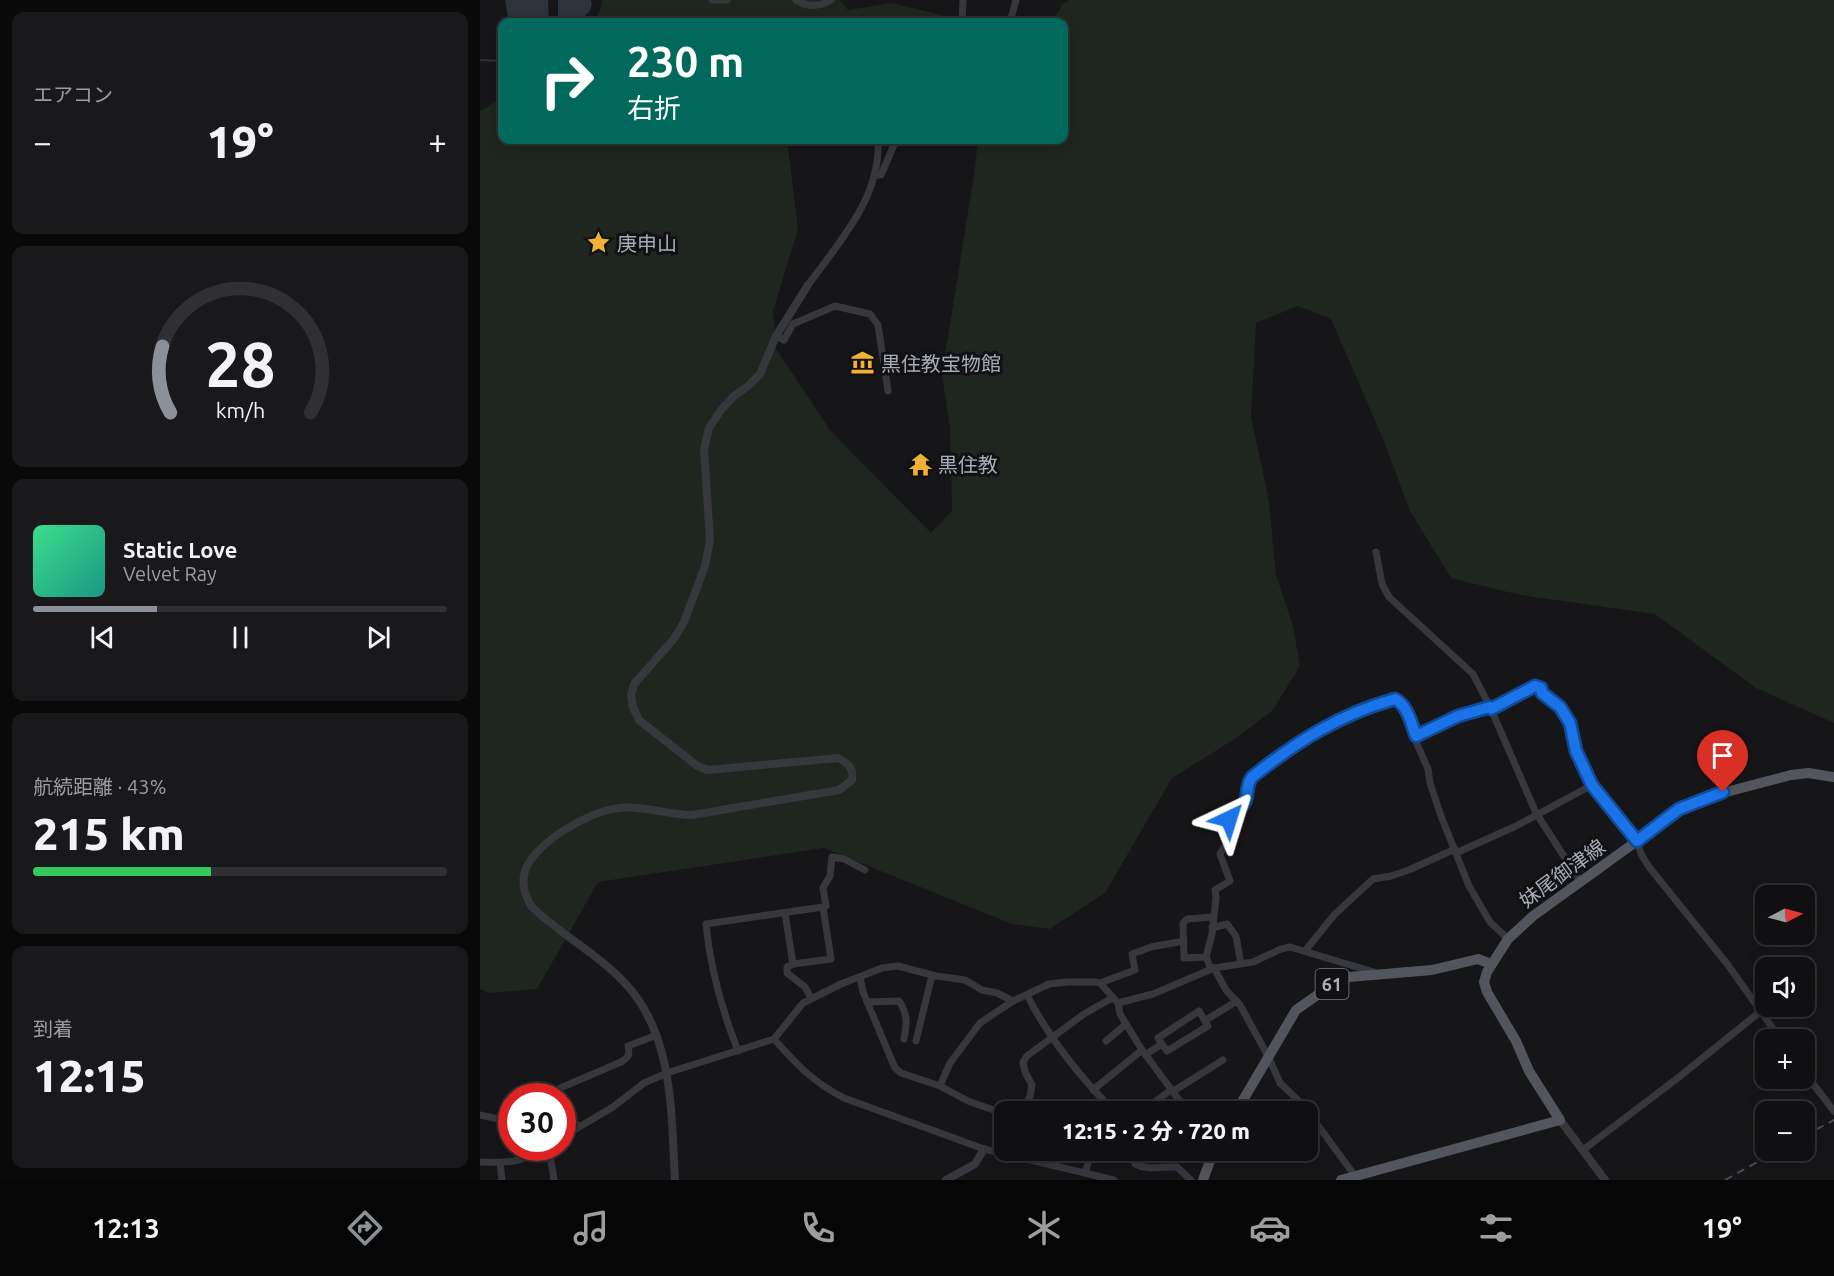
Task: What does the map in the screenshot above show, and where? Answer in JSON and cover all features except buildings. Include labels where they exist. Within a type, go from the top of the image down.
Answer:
[{"type":"main road","name":"妹尾御津線","points":[[1560,1120],[1529,1071],[1516,1041],[1487,992],[1484,982],[1491,964],[1508,939],[1533,916],[1679,809],[1703,798],[1791,775],[1808,773],[1834,777]]},
{"type":"main road","name":"61","points":[[1242,1101],[1290,1017],[1300,1006],[1342,979],[1378,973],[1432,970],[1478,959],[1491,964]]},
{"type":"main road","points":[[1341,1180],[1560,1120]]},
{"type":"main road","points":[[1203,1180],[1208,1161]]},
{"type":"street","points":[[712,0],[727,0]]},
{"type":"street","points":[[796,0],[813,6],[822,5],[831,0]]},
{"type":"street","points":[[963,0],[963,18]]},
{"type":"street","points":[[1011,18],[1016,0]]},
{"type":"street","points":[[675,1180],[667,1073],[657,1035],[645,1011],[624,982],[597,957],[531,906],[525,896],[525,875],[528,864],[552,840],[570,826],[606,810],[636,807],[677,815],[692,815],[839,790],[852,780],[853,772],[850,766],[838,758],[707,770],[696,765],[639,720],[631,695],[634,684],[674,640],[684,622],[705,566],[710,540],[704,450],[709,428],[727,403],[760,374],[776,336],[808,285],[858,216],[866,202],[874,175],[878,160],[878,144]]},
{"type":"street","points":[[874,175],[881,175],[894,144]]},
{"type":"street","points":[[776,336],[784,340],[793,324],[835,306],[870,314],[878,325],[888,391]]},
{"type":"street","points":[[1376,552],[1382,584],[1389,597],[1473,674],[1536,813],[1581,881]]},
{"type":"street","points":[[1416,736],[1458,716],[1490,708],[1535,686],[1541,688],[1546,697],[1560,707],[1570,723],[1576,751],[1592,785],[1637,841],[1643,860],[1728,965],[1755,1003]]},
{"type":"street","points":[[1355,1176],[1303,1105],[1280,1083],[1268,1056],[1237,1001],[1226,990],[1206,957],[1212,928],[1215,890],[1230,881],[1220,856],[1229,839],[1229,819],[1234,810],[1246,803],[1248,783],[1252,777],[1299,741],[1321,732],[1338,720],[1365,708],[1395,699],[1400,702],[1416,736],[1441,816],[1469,886],[1484,913],[1508,939]]},
{"type":"street","points":[[1305,951],[1334,915],[1373,879],[1409,870],[1516,826],[1536,813],[1592,785]]},
{"type":"street","points":[[811,998],[805,987],[787,973],[787,967],[831,958],[823,888],[830,876],[832,857],[865,870]]},
{"type":"street","points":[[738,1051],[723,1013],[708,951],[706,924],[824,907]]},
{"type":"street","points":[[785,913],[793,964]]},
{"type":"street","points":[[1206,957],[1184,958],[1185,920],[1213,917]]},
{"type":"street","points":[[1212,928],[1227,924],[1236,936],[1241,964]]},
{"type":"street","points":[[940,1086],[950,1063],[980,1023],[1013,1001],[1049,984],[1068,981],[1100,983],[1135,970],[1132,954],[1151,947],[1184,941]]},
{"type":"street","points":[[1118,1004],[1164,990],[1213,968],[1253,962],[1290,947],[1378,973]]},
{"type":"street","points":[[576,1129],[613,1107],[644,1083],[667,1073],[774,1039],[803,1003],[882,968],[898,966],[932,975],[965,980],[982,990],[997,993],[1013,1001]]},
{"type":"street","points":[[916,1041],[932,975]]},
{"type":"street","points":[[860,976],[867,1002],[895,1068],[901,1073],[940,1086],[968,1101],[994,1110]]},
{"type":"street","points":[[1100,983],[1118,1004],[1120,1014],[1143,1053],[1179,1101]]},
{"type":"street","points":[[1028,995],[1042,1024],[1079,1074],[1104,1101]]},
{"type":"street","points":[[1027,1101],[1032,1085],[1023,1062],[1027,1056],[1084,1014],[1112,998]]},
{"type":"street","points":[[867,1002],[899,1001],[905,1010],[907,1023],[904,1039]]},
{"type":"street","points":[[1206,1020],[1237,1001]]},
{"type":"street","points":[[1199,1011],[1206,1020],[1208,1026],[1167,1051],[1158,1038],[1199,1011]]},
{"type":"street","points":[[1582,1150],[1755,1016]]},
{"type":"street","points":[[1106,1041],[1126,1024]]},
{"type":"street","points":[[571,1083],[627,1059],[630,1054],[628,1046],[657,1035]]},
{"type":"street","points":[[774,1039],[803,1071],[823,1087],[844,1098],[984,1149],[994,1150]]},
{"type":"street","points":[[1093,1090],[1143,1053],[1162,1044]]},
{"type":"street","points":[[1157,1101],[1223,1060]]},
{"type":"street","points":[[1815,1086],[1834,1111]]},
{"type":"street","points":[[480,1115],[498,1119]]},
{"type":"street","points":[[1560,1120],[1605,1180]]},
{"type":"street","points":[[576,1125],[584,1124]]},
{"type":"street","points":[[946,1180],[975,1164],[984,1149]]},
{"type":"street","points":[[480,1162],[513,1161]]},
{"type":"street","points":[[550,1161],[555,1180]]},
{"type":"street","points":[[1039,1161],[1114,1180]]},
{"type":"street","points":[[1085,1173],[1089,1161]]},
{"type":"street","points":[[1134,1161],[1141,1167],[1155,1169],[1177,1167],[1191,1180]]},
{"type":"street","points":[[500,1163],[502,1180]]},
{"type":"shaded area","points":[[505,0],[548,0],[549,18],[508,18]]},
{"type":"shaded area","points":[[558,0],[591,0],[591,7],[582,18],[558,18]]},
{"type":"shaded area","points":[[602,0],[840,0],[848,10],[892,3],[954,18],[596,18],[603,3]]},
{"type":"shaded area","points":[[1070,0],[1834,0],[1834,723],[1756,688],[1655,614],[1520,595],[1451,578],[1410,511],[1383,439],[1331,319],[1298,306],[1256,323],[1251,417],[1269,501],[1276,575],[1293,626],[1300,666],[1272,711],[1233,740],[1172,778],[1105,893],[1050,929],[1012,924],[824,848],[598,882],[537,989],[490,993],[480,989],[480,111],[498,100],[498,144],[787,144],[798,229],[773,311],[776,349],[830,430],[931,533],[952,511],[950,429],[942,374],[978,144],[1068,144],[1068,18],[1054,18],[1063,4]]},
{"type":"waterway","points":[[480,60],[498,61]]},
{"type":"railway","points":[[1815,1130],[1834,1120]]},
{"type":"railway","points":[[1725,1180],[1759,1161]]},
{"type":"place","name":"庚申山","points":[[599,243]]},
{"type":"place","name":"黒住教宝物館","points":[[863,363]]},
{"type":"place","name":"黒住教","points":[[920,464]]},
{"type":"route","points":[[1229,819],[1230,813],[1246,803],[1248,783],[1252,777],[1299,741],[1365,708],[1395,699],[1406,711],[1416,736],[1420,732],[1458,716],[1490,707],[1491,709],[1535,686],[1541,688],[1542,693],[1564,713],[1573,730],[1576,751],[1592,785],[1637,841],[1679,809],[1723,792]]}]
